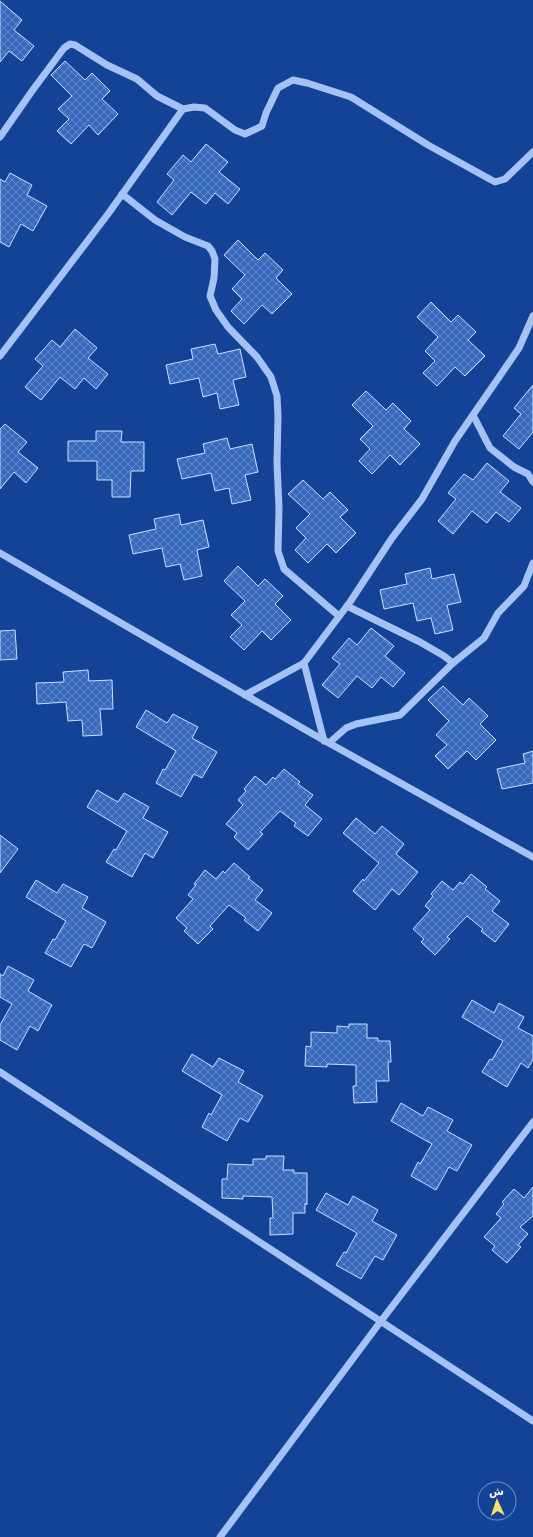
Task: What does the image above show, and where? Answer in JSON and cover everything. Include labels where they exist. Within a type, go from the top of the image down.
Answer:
[{"type":"street","points":[[0,137],[64,48],[70,44],[75,45],[107,65],[137,79],[157,96],[183,109],[194,107],[205,108],[235,130],[245,134],[262,126],[266,113],[278,88],[293,80],[351,97],[428,145],[495,182],[505,179],[533,152]]},
{"type":"street","points":[[0,356],[122,194],[183,109]]},
{"type":"street","points":[[122,194],[155,220],[185,237],[208,246],[212,251],[215,259],[214,278],[210,296],[216,310],[228,327],[257,357],[271,377],[277,396],[279,508],[278,551],[284,570],[339,616]]},
{"type":"street","points":[[245,695],[304,663],[339,616],[392,538],[422,499],[455,441],[519,348],[533,316]]},
{"type":"street","points":[[472,415],[490,448],[514,467],[528,474],[533,482]]},
{"type":"street","points":[[0,553],[327,742],[533,857]]},
{"type":"street","points":[[327,742],[346,728],[356,724],[400,715],[452,663],[484,638],[498,613],[524,586],[533,563]]},
{"type":"street","points":[[346,606],[420,642],[444,656],[452,663]]},
{"type":"street","points":[[304,663],[327,742]]},
{"type":"street","points":[[0,1072],[533,1421]]},
{"type":"street","points":[[220,1537],[533,1122]]},
{"type":"building","points":[[0,1],[22,20],[14,30],[34,46],[22,61],[9,51],[0,62]]},
{"type":"building","points":[[65,61],[85,80],[92,73],[110,91],[102,99],[118,114],[98,135],[89,125],[71,144],[57,131],[69,119],[58,109],[72,96],[51,75]]},
{"type":"building","points":[[206,144],[228,162],[219,172],[240,189],[228,204],[215,193],[206,204],[191,192],[172,215],[157,202],[174,180],[167,174],[183,155],[191,162]]},
{"type":"building","points":[[10,173],[32,185],[27,195],[47,206],[33,231],[21,224],[9,247],[0,242],[0,179],[5,182]]},
{"type":"building","points":[[238,240],[258,260],[265,253],[283,270],[276,278],[292,294],[272,314],[262,305],[244,324],[231,311],[242,299],[232,289],[245,275],[224,255]]},
{"type":"building","points":[[431,302],[451,322],[458,315],[476,332],[468,340],[485,356],[465,376],[455,367],[437,386],[423,373],[435,361],[425,351],[438,337],[417,317]]},
{"type":"building","points":[[75,329],[97,348],[88,358],[108,374],[96,389],[84,378],[75,389],[60,377],[41,400],[25,387],[43,366],[35,359],[52,340],[60,347]]},
{"type":"building","points":[[215,344],[218,354],[240,349],[246,377],[233,380],[239,405],[220,409],[217,393],[203,397],[199,378],[170,384],[166,365],[193,359],[191,349]]},
{"type":"building","points":[[533,385],[533,432],[519,449],[503,436],[521,414],[514,408]]},
{"type":"building","points":[[366,391],[386,410],[393,403],[411,421],[404,429],[420,444],[400,465],[390,455],[372,474],[359,461],[370,449],[360,439],[373,426],[352,405]]},
{"type":"building","points":[[5,424],[27,442],[18,452],[38,468],[26,483],[14,472],[0,489],[0,429]]},
{"type":"building","points":[[96,431],[122,431],[121,442],[144,442],[144,471],[131,471],[130,497],[112,497],[112,480],[97,480],[97,461],[68,461],[68,441],[96,441]]},
{"type":"building","points":[[227,438],[230,449],[252,444],[258,472],[245,475],[251,500],[232,504],[229,488],[215,491],[211,473],[182,479],[177,459],[205,453],[203,444]]},
{"type":"building","points":[[487,463],[509,481],[500,492],[521,508],[509,522],[496,512],[487,523],[472,511],[453,534],[438,521],[456,499],[448,493],[464,474],[473,480]]},
{"type":"building","points":[[303,480],[323,499],[330,492],[348,510],[340,517],[356,533],[336,553],[327,544],[308,563],[295,550],[306,538],[296,528],[310,514],[288,494]]},
{"type":"building","points":[[179,514],[181,525],[203,520],[209,547],[197,550],[202,576],[184,580],[180,564],[166,567],[162,548],[133,554],[129,535],[156,529],[154,519]]},
{"type":"building","points":[[238,566],[258,586],[265,579],[283,596],[275,604],[291,620],[271,640],[262,631],[244,650],[230,637],[242,625],[231,615],[245,601],[224,581]]},
{"type":"building","points":[[430,568],[432,579],[454,574],[461,602],[447,605],[453,630],[435,634],[431,618],[417,621],[413,603],[384,609],[380,590],[407,584],[405,574]]},
{"type":"building","points":[[371,628],[394,646],[385,656],[405,673],[393,687],[381,677],[372,688],[357,676],[338,698],[322,685],[340,664],[332,658],[349,638],[357,645]]},
{"type":"building","points":[[15,630],[17,659],[0,660],[0,631]]},
{"type":"building","points":[[88,670],[89,681],[112,680],[113,709],[100,709],[102,735],[83,736],[82,720],[68,721],[66,702],[37,704],[36,683],[64,682],[63,672]]},
{"type":"building","points":[[443,686],[463,705],[469,698],[488,716],[480,724],[496,740],[476,760],[467,751],[448,769],[435,756],[447,745],[436,735],[449,721],[428,700]]},
{"type":"building","points":[[146,710],[167,723],[173,714],[198,727],[192,738],[217,752],[202,778],[194,774],[181,797],[156,783],[163,769],[165,770],[176,751],[136,727]]},
{"type":"building","points":[[533,751],[533,783],[502,789],[497,769],[525,763],[523,754]]},
{"type":"building","points":[[284,769],[300,782],[298,784],[313,795],[305,805],[322,819],[308,836],[294,826],[296,823],[280,811],[260,832],[263,834],[248,850],[234,837],[237,833],[226,824],[243,805],[238,800],[246,791],[244,789],[255,776],[266,785],[273,777],[275,779]]},
{"type":"building","points":[[97,790],[118,802],[124,793],[149,807],[143,818],[168,832],[153,858],[145,853],[132,877],[106,862],[114,849],[116,850],[127,831],[87,807]]},
{"type":"building","points":[[356,818],[375,834],[382,826],[404,844],[396,854],[418,872],[399,895],[392,889],[375,910],[353,891],[363,879],[364,881],[379,863],[343,833]]},
{"type":"building","points":[[0,835],[18,849],[0,873]]},
{"type":"building","points":[[234,863],[250,877],[248,878],[263,890],[255,900],[272,913],[258,931],[244,920],[246,918],[229,905],[210,926],[213,929],[198,944],[184,931],[187,928],[176,918],[193,899],[188,895],[196,885],[194,884],[205,870],[216,879],[223,871],[225,873]]},
{"type":"building","points":[[471,874],[487,887],[485,889],[500,901],[492,911],[509,924],[495,942],[481,931],[483,929],[467,916],[447,937],[450,939],[435,955],[421,942],[424,939],[413,929],[430,910],[425,906],[433,896],[431,894],[442,881],[453,890],[460,882],[463,884]]},
{"type":"building","points":[[36,880],[57,893],[63,884],[88,897],[82,908],[106,922],[92,948],[84,944],[71,967],[45,953],[53,939],[55,940],[66,921],[26,897]]},
{"type":"building","points":[[8,966],[34,980],[28,991],[52,1005],[38,1031],[30,1026],[17,1050],[0,1040],[0,1025],[12,1004],[0,997],[0,974],[3,976]]},
{"type":"building","points":[[472,1000],[494,1013],[499,1003],[524,1017],[518,1028],[533,1036],[533,1060],[528,1068],[521,1063],[507,1087],[482,1072],[490,1059],[492,1060],[503,1041],[462,1017]]},
{"type":"building","points":[[349,1024],[367,1024],[367,1038],[378,1038],[378,1041],[390,1041],[391,1062],[388,1062],[389,1081],[376,1081],[377,1102],[354,1103],[353,1086],[356,1086],[356,1065],[327,1064],[327,1067],[305,1066],[306,1046],[311,1047],[311,1032],[337,1033],[337,1026],[349,1027]]},
{"type":"building","points":[[192,1054],[213,1067],[219,1058],[244,1071],[238,1082],[263,1096],[248,1122],[240,1118],[227,1141],[202,1127],[209,1113],[211,1115],[222,1095],[182,1071]]},
{"type":"building","points":[[401,1103],[423,1116],[428,1107],[453,1120],[447,1131],[472,1145],[457,1171],[449,1167],[436,1190],[411,1176],[418,1162],[420,1164],[432,1144],[391,1121]]},
{"type":"building","points":[[266,1156],[284,1156],[283,1170],[294,1170],[294,1173],[307,1173],[307,1205],[305,1203],[305,1213],[293,1213],[293,1234],[270,1235],[270,1218],[273,1218],[272,1197],[243,1196],[243,1199],[222,1198],[222,1179],[227,1179],[228,1164],[253,1165],[253,1159],[266,1159]]},
{"type":"building","points":[[533,1187],[533,1216],[520,1227],[528,1234],[518,1245],[521,1247],[507,1263],[492,1250],[495,1246],[484,1237],[501,1218],[496,1214],[504,1204],[502,1202],[514,1189],[524,1198]]},
{"type":"building","points":[[326,1193],[348,1205],[353,1196],[378,1210],[372,1221],[397,1235],[383,1260],[375,1256],[361,1279],[336,1265],[344,1252],[346,1253],[357,1233],[316,1210]]}]
